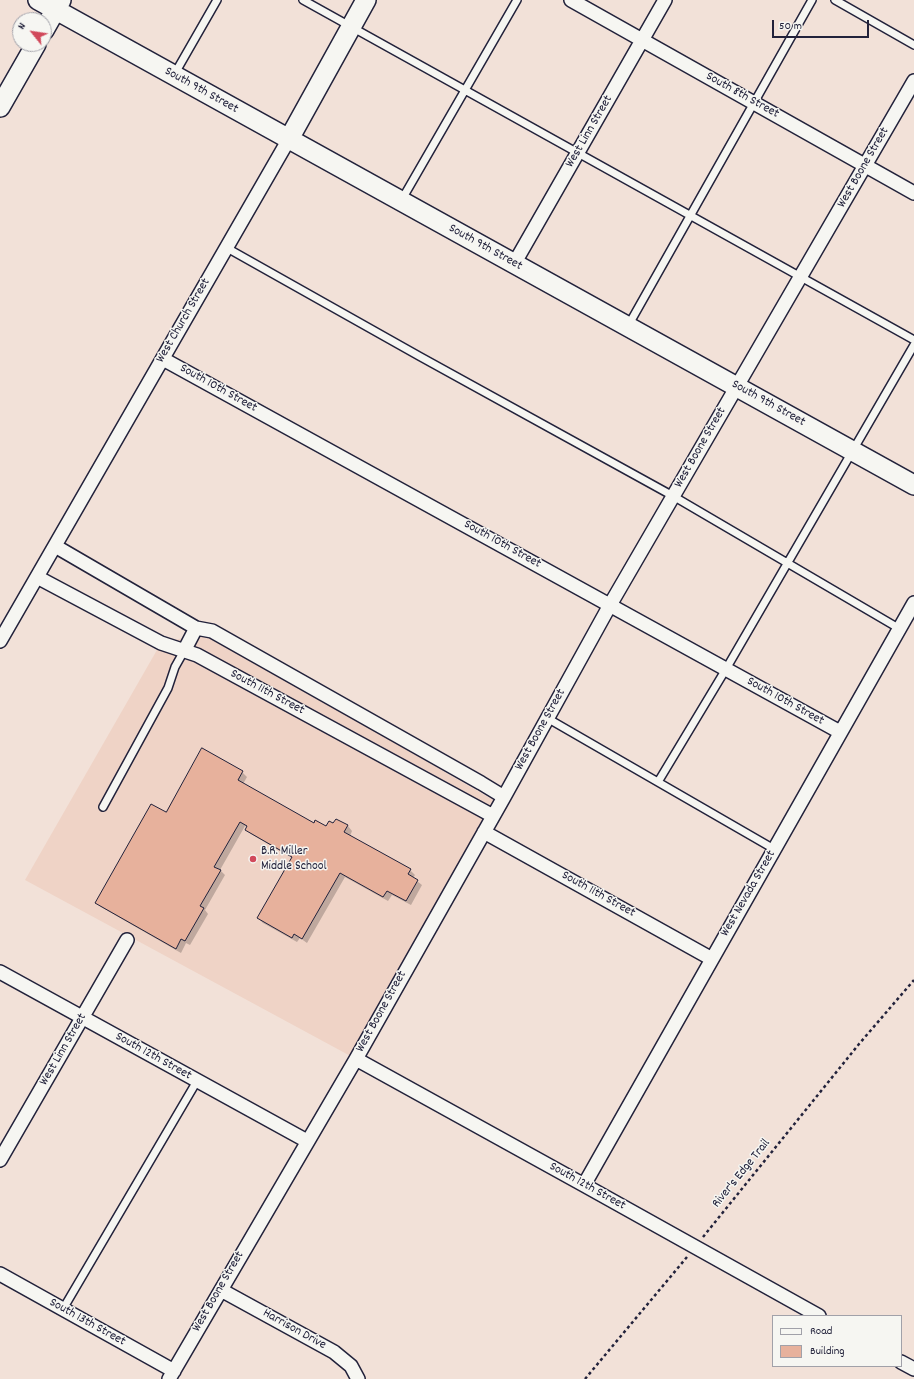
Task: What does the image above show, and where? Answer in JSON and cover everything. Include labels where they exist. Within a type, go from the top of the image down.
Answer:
[{"type":"main road","name":"South 9th Street","points":[[38,0],[58,5],[174,76],[914,485]]},
{"type":"main road","name":"West Church Street","points":[[289,139],[366,0]]},
{"type":"main road","points":[[52,16],[58,5]]},
{"type":"main road","points":[[0,107],[31,52]]},
{"type":"street","name":"South 8th Street","points":[[570,0],[914,193]]},
{"type":"street","name":"West Linn Street","points":[[514,264],[665,0]]},
{"type":"street","name":"West Boone Street","points":[[171,1375],[356,1059],[504,797],[610,605],[914,81]]},
{"type":"street","name":"West Church Street","points":[[0,641],[289,139]]},
{"type":"street","name":"South 10th Street","points":[[163,359],[840,732]]},
{"type":"street","name":"South 11th Street","points":[[55,546],[196,628],[212,631],[504,797]]},
{"type":"street","name":"South 11th Street","points":[[37,577],[161,644],[197,655],[493,816]]},
{"type":"street","name":"West Nevada Street","points":[[584,1185],[914,604]]},
{"type":"street","points":[[184,651],[196,628]]},
{"type":"street","name":"South 11th Street","points":[[484,832],[712,959]]},
{"type":"street","name":"West Linn Street","points":[[0,1160],[127,940]]},
{"type":"street","name":"South 12th Street","points":[[0,972],[307,1141]]},
{"type":"street","name":"South 12th Street","points":[[356,1059],[816,1315]]},
{"type":"street","name":"South 13th Street","points":[[0,1274],[63,1309],[171,1375]]},
{"type":"street","name":"Harrison Drive","points":[[221,1290],[334,1352],[351,1366],[358,1379]]},
{"type":"street","points":[[902,1363],[914,1369]]},
{"type":"lane","points":[[174,76],[217,0]]},
{"type":"lane","points":[[303,0],[914,340]]},
{"type":"lane","points":[[401,201],[517,0]]},
{"type":"lane","points":[[628,327],[812,0]]},
{"type":"lane","points":[[835,0],[914,45]]},
{"type":"lane","points":[[227,248],[673,496],[900,629]]},
{"type":"lane","points":[[658,782],[726,669],[914,345]]},
{"type":"lane","points":[[103,807],[168,688],[175,667],[184,651]]},
{"type":"lane","points":[[547,718],[774,849]]},
{"type":"lane","points":[[63,1309],[197,1081]]},
{"type":"path","name":"River's Edge Trail","points":[[585,1379],[695,1247],[859,1044],[914,980]]},
{"type":"shaded area","name":"B.R. Miller Middle School","points":[[205,633],[500,804],[356,1059],[25,880],[161,643]]},
{"type":"building","points":[[202,748],[243,771],[238,780],[314,823],[315,820],[326,826],[329,821],[333,823],[336,819],[348,825],[344,832],[411,869],[408,874],[418,880],[406,901],[387,891],[383,897],[340,873],[302,939],[294,934],[292,938],[257,918],[292,857],[245,830],[247,826],[240,822],[214,867],[221,870],[200,906],[204,908],[185,941],[181,939],[176,949],[95,903],[151,804],[166,812]]},
{"type":"place","name":"B.R. Miller Middle School","points":[[253,859]]}]
